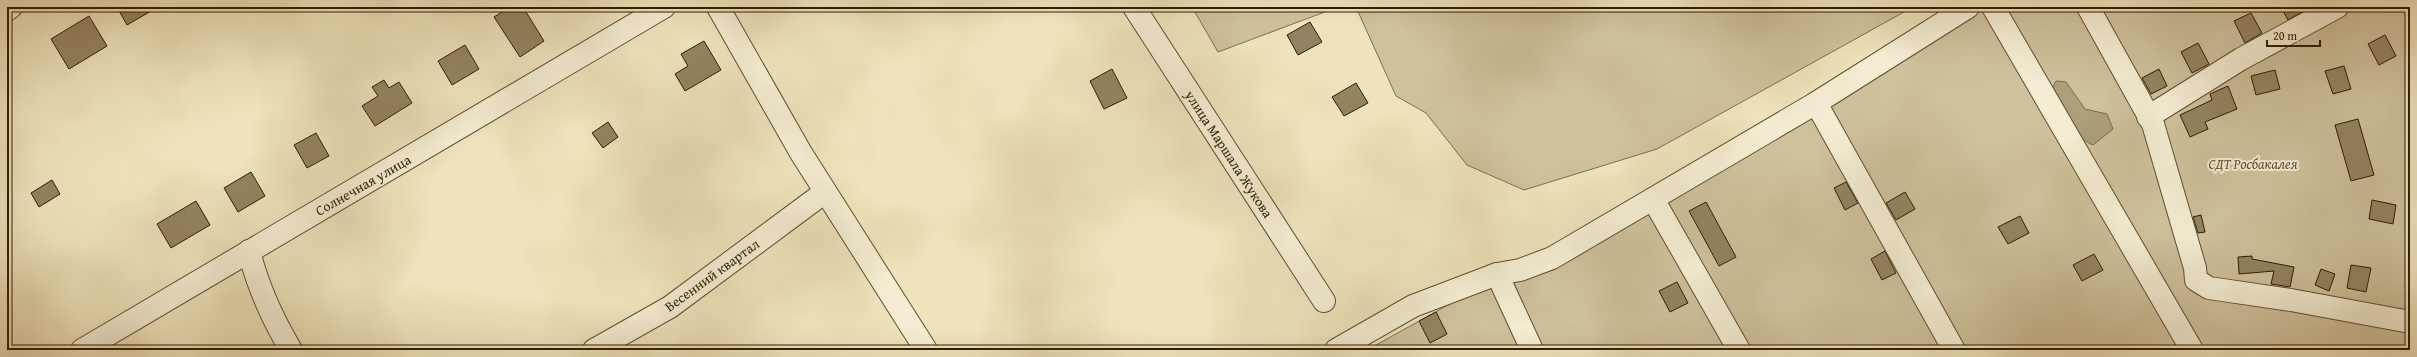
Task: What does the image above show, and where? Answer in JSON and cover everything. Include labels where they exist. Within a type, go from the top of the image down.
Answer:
[{"type":"street","points":[[7,10],[11,7]]},
{"type":"street","name":"Солнечная улица","points":[[82,350],[664,7]]},
{"type":"street","points":[[718,7],[825,192],[926,350]]},
{"type":"street","name":"улица Маршала Жукова","points":[[1134,7],[1324,301]]},
{"type":"street","points":[[1336,350],[1413,306],[1497,274],[1520,270],[1552,258],[1816,103],[1968,7]]},
{"type":"street","points":[[1993,7],[2192,350]]},
{"type":"street","points":[[2088,7],[2153,124],[2193,260],[2196,280],[2209,288],[2291,300],[2410,322]]},
{"type":"street","points":[[2148,117],[2241,59],[2338,7]]},
{"type":"street","points":[[1816,103],[1954,350]]},
{"type":"street","name":"Весенний квартал","points":[[594,350],[670,307],[825,192]]},
{"type":"street","points":[[1653,199],[1739,350]]},
{"type":"street","points":[[250,251],[262,294],[291,350]]},
{"type":"street","points":[[1497,274],[1532,350]]},
{"type":"green space","points":[[1192,7],[1338,7],[1218,52]]},
{"type":"green space","points":[[1356,7],[1913,7],[1657,149],[1524,190],[1467,165],[1426,113],[1396,96]]},
{"type":"green space","name":"СДТ Росбакалея","points":[[1985,7],[2410,7],[2410,350],[1367,350],[1475,290],[1553,270]]},
{"type":"shaded area","points":[[2056,81],[2066,82],[2085,109],[2107,114],[2113,129],[2093,145],[2086,141],[2073,129],[2059,105],[2052,89]]},
{"type":"building","points":[[117,7],[158,7],[127,25]]},
{"type":"building","points":[[510,7],[523,7],[544,41],[520,57],[494,17]]},
{"type":"building","points":[[2281,7],[2311,7],[2288,20]]},
{"type":"building","points":[[2251,13],[2262,33],[2245,43],[2234,21]]},
{"type":"building","points":[[89,16],[107,46],[69,69],[51,39]]},
{"type":"building","points":[[1310,22],[1322,42],[1298,55],[1287,35]]},
{"type":"building","points":[[2385,35],[2396,56],[2379,65],[2368,44]]},
{"type":"building","points":[[704,41],[721,70],[685,91],[675,74],[688,66],[681,54]]},
{"type":"building","points":[[2198,43],[2209,64],[2192,73],[2181,52]]},
{"type":"building","points":[[465,45],[479,69],[452,85],[438,61]]},
{"type":"building","points":[[2344,66],[2351,89],[2333,94],[2325,71]]},
{"type":"building","points":[[1112,69],[1127,98],[1104,109],[1090,81]]},
{"type":"building","points":[[2159,69],[2167,86],[2151,94],[2142,78]]},
{"type":"building","points":[[2275,70],[2280,89],[2256,95],[2251,76]]},
{"type":"building","points":[[384,80],[389,88],[399,82],[412,103],[375,126],[362,106],[378,96],[372,87]]},
{"type":"building","points":[[1356,83],[1368,103],[1344,116],[1332,97]]},
{"type":"building","points":[[2228,86],[2237,109],[2205,122],[2208,129],[2190,137],[2180,115],[2212,100],[2210,94]]},
{"type":"building","points":[[2358,119],[2374,175],[2351,181],[2335,125]]},
{"type":"building","points":[[608,122],[618,137],[603,148],[592,133]]},
{"type":"building","points":[[316,133],[329,156],[307,168],[294,145]]},
{"type":"building","points":[[251,172],[265,196],[238,212],[224,188]]},
{"type":"building","points":[[52,180],[60,194],[39,207],[31,193]]},
{"type":"building","points":[[1846,182],[1858,203],[1845,210],[1834,188]]},
{"type":"building","points":[[1905,192],[1915,209],[1896,220],[1886,203]]},
{"type":"building","points":[[2372,200],[2396,205],[2393,224],[2369,219]]},
{"type":"building","points":[[196,201],[210,225],[171,248],[157,224]]},
{"type":"building","points":[[1706,202],[1736,257],[1719,266],[1689,211]]},
{"type":"building","points":[[2201,215],[2205,232],[2198,233],[2193,217]]},
{"type":"building","points":[[2020,216],[2029,233],[2008,244],[1998,227]]},
{"type":"building","points":[[1885,251],[1896,273],[1882,280],[1871,259]]},
{"type":"building","points":[[2094,254],[2103,270],[2082,281],[2073,265]]},
{"type":"building","points":[[2252,256],[2252,259],[2294,267],[2290,287],[2271,284],[2274,271],[2239,274],[2238,257]]},
{"type":"building","points":[[2351,265],[2371,268],[2366,292],[2347,288]]},
{"type":"building","points":[[2321,269],[2335,274],[2329,291],[2315,285]]},
{"type":"building","points":[[1677,282],[1688,303],[1670,312],[1659,291]]},
{"type":"building","points":[[1436,312],[1447,334],[1430,343],[1419,321]]}]
